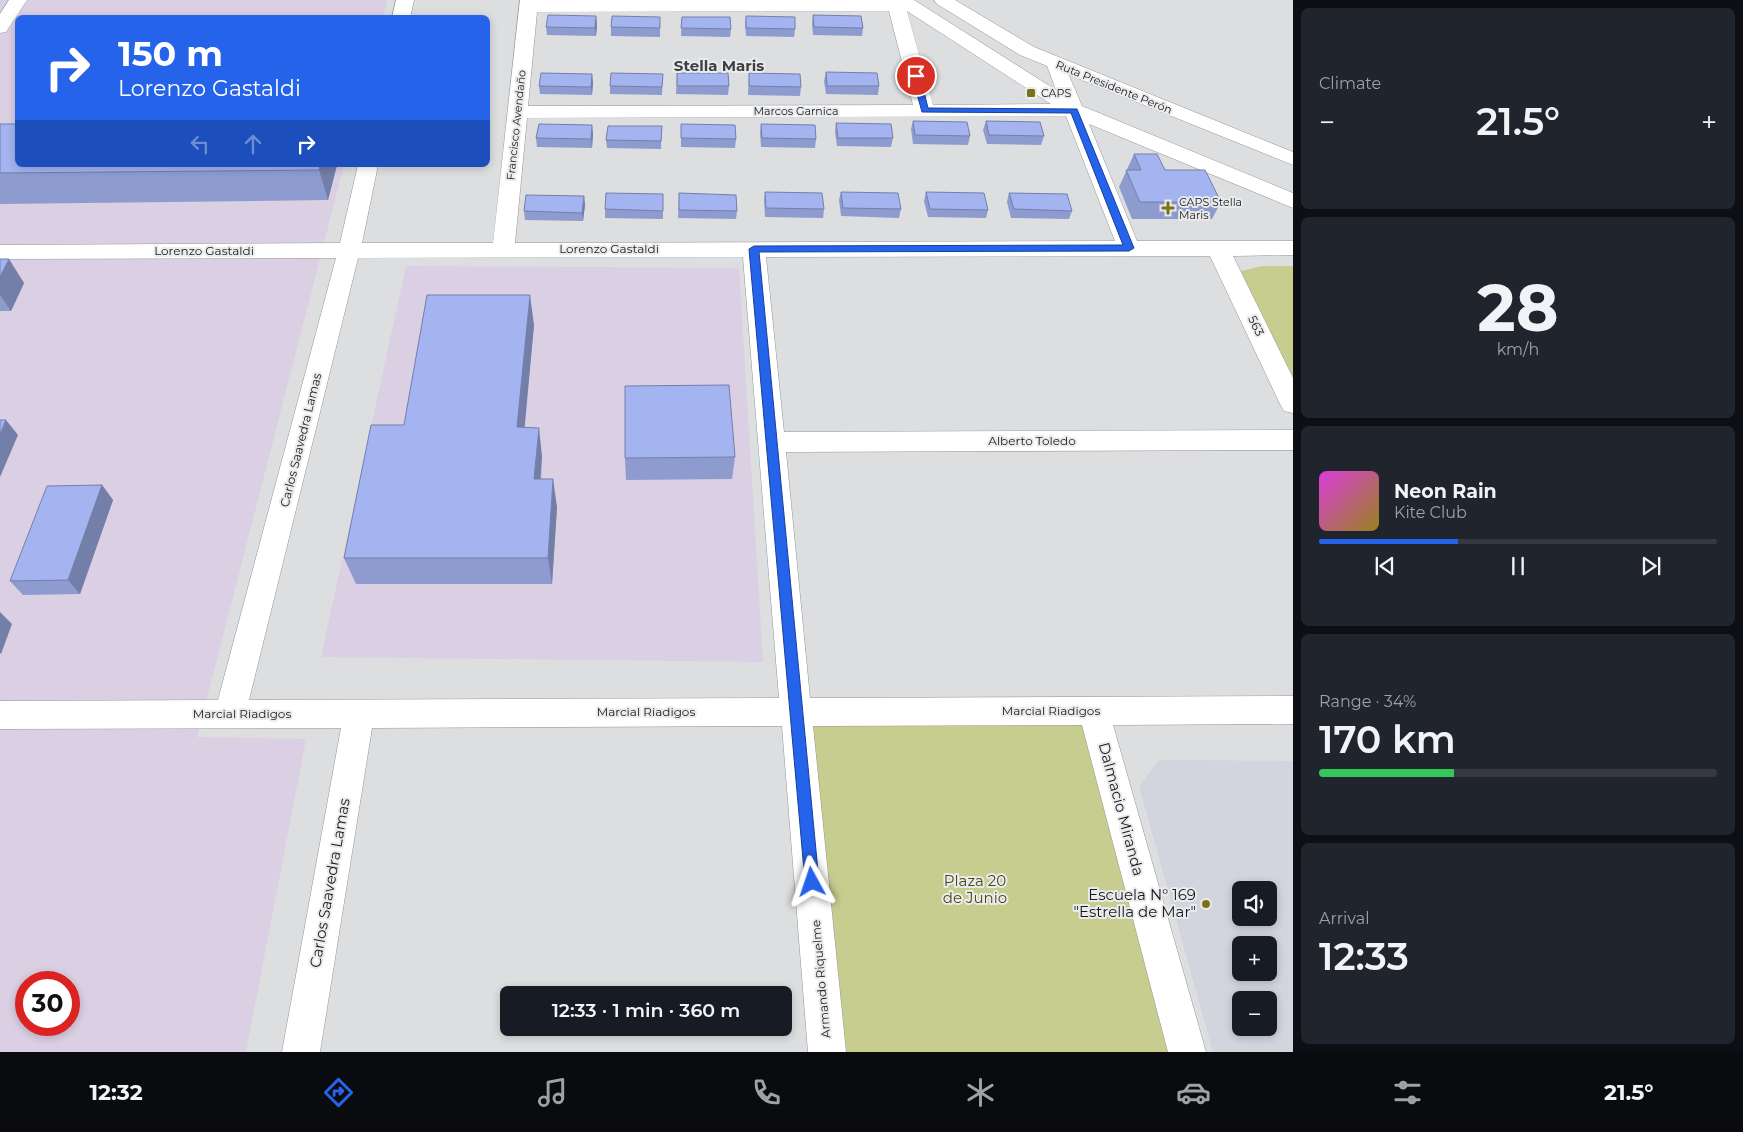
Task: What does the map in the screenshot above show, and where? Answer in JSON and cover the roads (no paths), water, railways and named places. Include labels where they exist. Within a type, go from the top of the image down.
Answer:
[{"type":"street","points":[[0,28],[18,0]]},
{"type":"street","points":[[402,15],[405,0]]},
{"type":"street","name":"Ruta Presidente Perón","points":[[943,0],[1027,51],[1293,159]]},
{"type":"street","points":[[902,2],[925,110]]},
{"type":"street","points":[[529,4],[902,2],[1074,110],[1293,201]]},
{"type":"street","name":"Francisco Avendaño","points":[[503,250],[529,4]]},
{"type":"street","points":[[1055,63],[1129,248]]},
{"type":"street","name":"Marcos Garnica","points":[[518,112],[1074,110]]},
{"type":"street","name":"Carlos Saavedra Lamas","points":[[230,714],[350,251],[368,167]]},
{"type":"street","name":"563","points":[[1218,248],[1293,404]]},
{"type":"street","name":"Lorenzo Gastaldi","points":[[0,252],[1293,248]]},
{"type":"street","name":"Armando Riquelme","points":[[754,249],[827,1052]]},
{"type":"street","name":"Alberto Toledo","points":[[771,442],[1293,440]]},
{"type":"street","name":"Dalmacio Miranda","points":[[1094,710],[1187,1052]]},
{"type":"street","name":"Marcial Riadigos","points":[[0,715],[1293,710]]},
{"type":"street","name":"Carlos Saavedra Lamas","points":[[301,1052],[359,714]]},
{"type":"place","name":"CAPS","points":[[1031,93]]},
{"type":"place","name":"CAPS Stella Maris","points":[[1168,208]]},
{"type":"place","name":"Escuela N° 169 \"Estrella de Mar\"","points":[[1206,904]]},
{"type":"district","name":"Stella Maris","points":[[719,66]]},
{"type":"park label","name":"Plaza 20 de Junio","points":[[975,890]]}]
